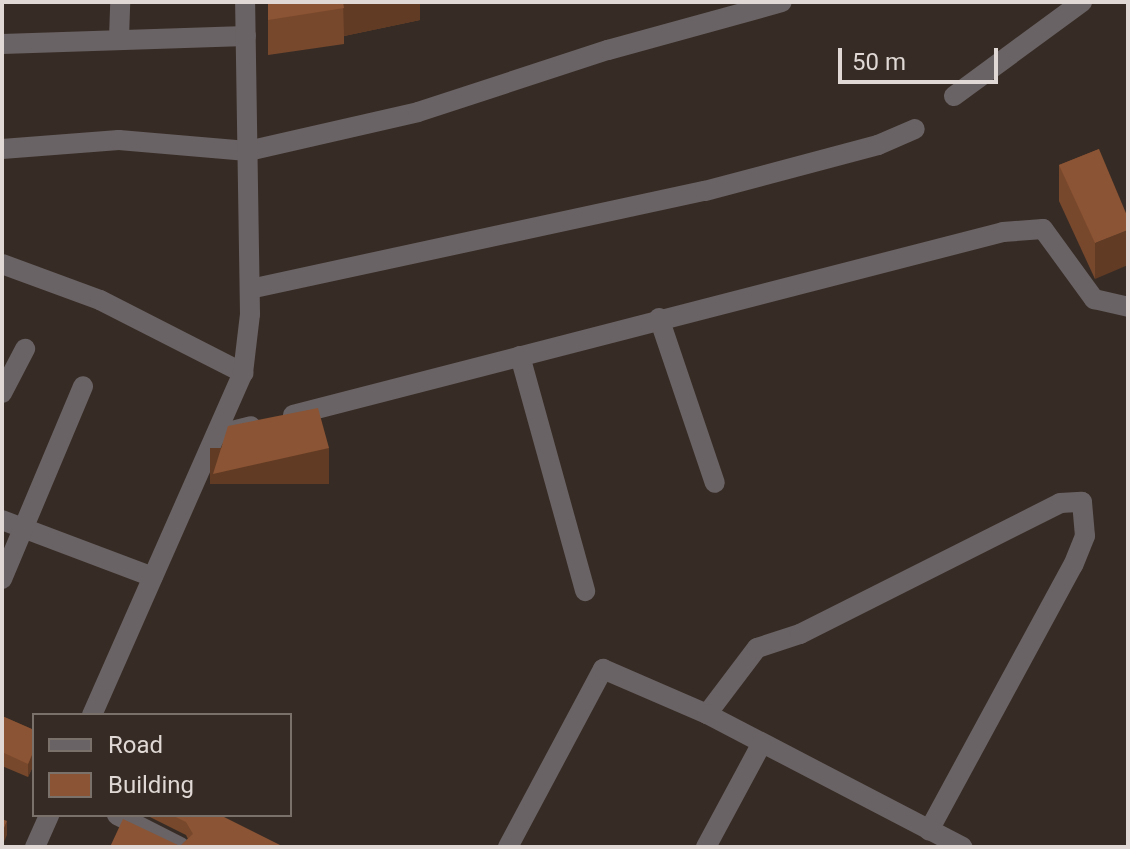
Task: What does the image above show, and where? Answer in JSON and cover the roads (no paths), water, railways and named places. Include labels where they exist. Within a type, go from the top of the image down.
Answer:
[{"type":"street","points":[[119,38],[120,2]]},
{"type":"street","points":[[93,713],[243,373],[250,289],[245,2]]},
{"type":"street","points":[[2,149],[119,140],[248,151],[418,112],[608,50],[782,2]]},
{"type":"street","points":[[954,96],[1082,2]]},
{"type":"street","points":[[2,44],[246,36]]},
{"type":"street","points":[[250,289],[705,191],[878,145],[915,129]]},
{"type":"street","points":[[216,435],[976,238],[1043,229],[1094,299],[1128,307]]},
{"type":"street","points":[[2,264],[100,300],[243,373]]},
{"type":"street","points":[[659,318],[715,483]]},
{"type":"street","points":[[2,393],[25,349]]},
{"type":"street","points":[[520,356],[585,591]]},
{"type":"street","points":[[2,579],[83,386]]},
{"type":"street","points":[[707,714],[757,648],[800,634],[1060,503],[1082,502],[1085,536],[1073,565],[929,830]]},
{"type":"street","points":[[2,520],[153,577]]},
{"type":"street","points":[[508,847],[603,669],[707,714],[761,745],[963,847]]},
{"type":"street","points":[[706,847],[761,745]]},
{"type":"street","points":[[35,847],[48,817]]},
{"type":"street","points":[[121,817],[180,847]]}]
